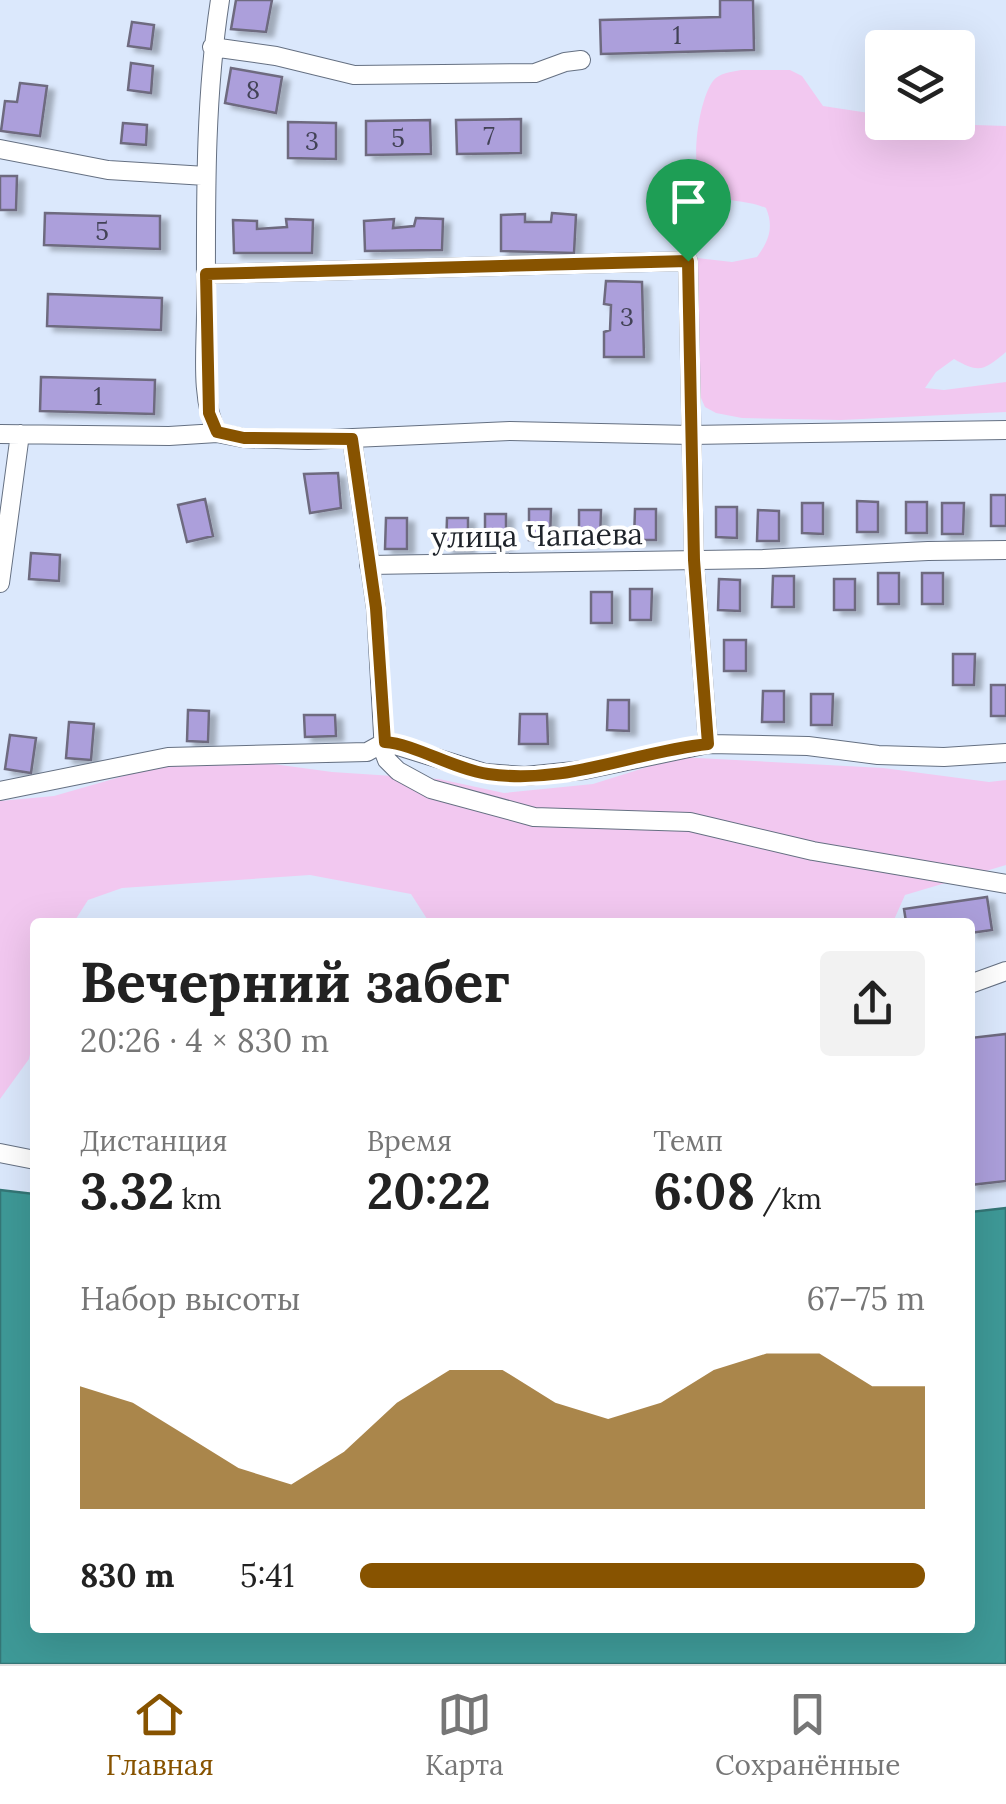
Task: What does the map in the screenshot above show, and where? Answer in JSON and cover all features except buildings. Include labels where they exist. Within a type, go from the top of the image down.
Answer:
[{"type":"street","points":[[217,432],[209,413],[206,176],[212,47],[220,0]]},
{"type":"street","points":[[212,47],[276,56],[354,75],[535,73],[580,60]]},
{"type":"street","points":[[0,149],[108,170],[206,176]]},
{"type":"street","points":[[206,274],[688,261],[694,560],[708,744]]},
{"type":"street","points":[[0,434],[169,436],[217,432],[244,438],[352,439],[510,431],[691,434],[1006,430]]},
{"type":"street","points":[[0,582],[20,434]]},
{"type":"street","points":[[352,439],[376,608],[387,760],[412,781],[534,817],[690,822],[813,851],[1006,884]]},
{"type":"street","name":"улица Чапаева","points":[[369,565],[1006,550]]},
{"type":"street","points":[[0,791],[168,757],[367,752],[385,742],[486,774],[525,776],[584,770],[708,744],[808,746],[944,757],[1006,753]]},
{"type":"street","points":[[975,982],[1006,971]]},
{"type":"street","points":[[0,1154],[30,1159]]},
{"type":"shaded area","points":[[790,70],[802,76],[823,106],[865,112],[865,140],[975,140],[975,125],[1006,126],[1006,352],[982,368],[954,359],[936,372],[925,388],[944,390],[1006,382],[1006,412],[841,420],[742,418],[705,407],[697,389],[697,258],[732,262],[757,257],[770,228],[766,208],[711,196],[697,171],[703,104],[713,81],[726,73]]},
{"type":"shaded area","points":[[679,757],[883,768],[989,782],[1006,780],[1006,865],[905,895],[895,918],[426,918],[411,894],[310,875],[122,888],[88,900],[77,918],[30,918],[30,1054],[0,1099],[0,801],[54,796],[155,767],[251,761],[332,772],[439,779],[504,793],[593,784]]},
{"type":"shaded area","points":[[0,1190],[30,1193],[30,1633],[975,1633],[975,1211],[1006,1208],[1006,1664],[0,1664]]},
{"type":"route","points":[[688,261],[694,560],[708,744],[584,770],[525,776],[486,774],[385,742],[376,608],[352,439],[244,438],[217,432],[209,413],[206,274],[688,261]]}]
